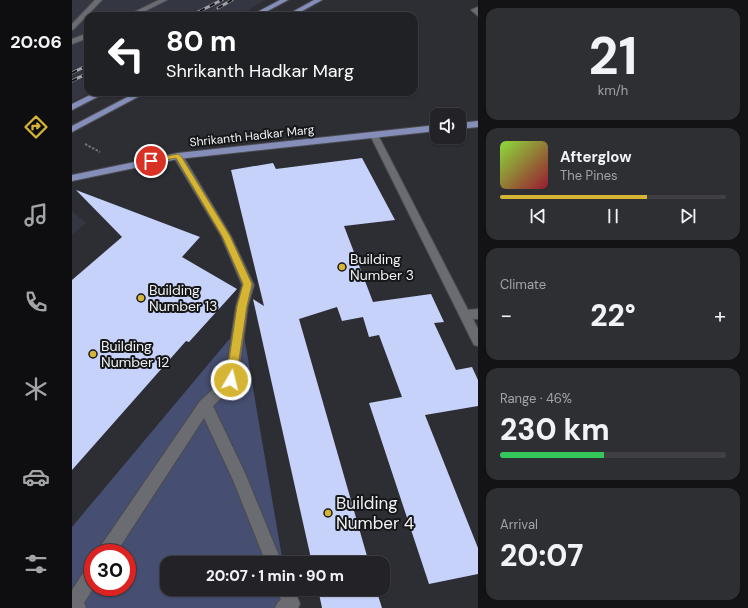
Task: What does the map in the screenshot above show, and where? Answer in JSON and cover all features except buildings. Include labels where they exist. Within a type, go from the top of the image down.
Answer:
[{"type":"main road","points":[[261,12],[285,0]]},
{"type":"main road","points":[[296,12],[319,0]]},
{"type":"main road","points":[[72,107],[95,96]]},
{"type":"main road","points":[[72,129],[135,96]]},
{"type":"main road","points":[[466,125],[478,124]]},
{"type":"main road","name":"Shrikanth Hadkar Marg","points":[[72,178],[178,156],[430,129]]},
{"type":"street","points":[[87,12],[99,0]]},
{"type":"street","points":[[138,12],[164,0]]},
{"type":"street","points":[[478,9],[474,10],[478,14]]},
{"type":"street","points":[[72,28],[84,16]]},
{"type":"street","points":[[72,42],[84,37]]},
{"type":"street","points":[[374,135],[478,341]]},
{"type":"street","points":[[112,544],[206,405],[231,380],[242,306],[248,284],[226,236],[178,156]]},
{"type":"street","points":[[464,315],[478,314]]},
{"type":"street","points":[[206,405],[240,478],[271,556]]},
{"type":"street","points":[[77,608],[74,602],[84,587]]},
{"type":"street","points":[[284,608],[291,604],[287,596]]},
{"type":"path","points":[[84,143],[102,153]]},
{"type":"shaded area","points":[[72,0],[265,0],[244,12],[84,12],[84,96],[72,102]]},
{"type":"shaded area","points":[[72,211],[86,223],[72,235]]},
{"type":"shaded area","points":[[242,324],[282,556],[160,556],[160,596],[289,596],[291,608],[72,608],[72,527]]},
{"type":"railway","points":[[198,12],[222,0]]},
{"type":"railway","points":[[218,8],[232,0]]},
{"type":"railway","points":[[72,73],[84,67]]},
{"type":"railway","points":[[72,81],[84,75]]},
{"type":"place","name":"Building Number 3","points":[[342,267]]},
{"type":"place","name":"Building Number 13","points":[[141,298]]},
{"type":"place","name":"Building Number 12","points":[[93,354]]},
{"type":"place","name":"Building Number 4","points":[[328,513]]},
{"type":"route","points":[[151,161],[178,156],[226,236],[248,284],[242,306],[231,380]]}]
